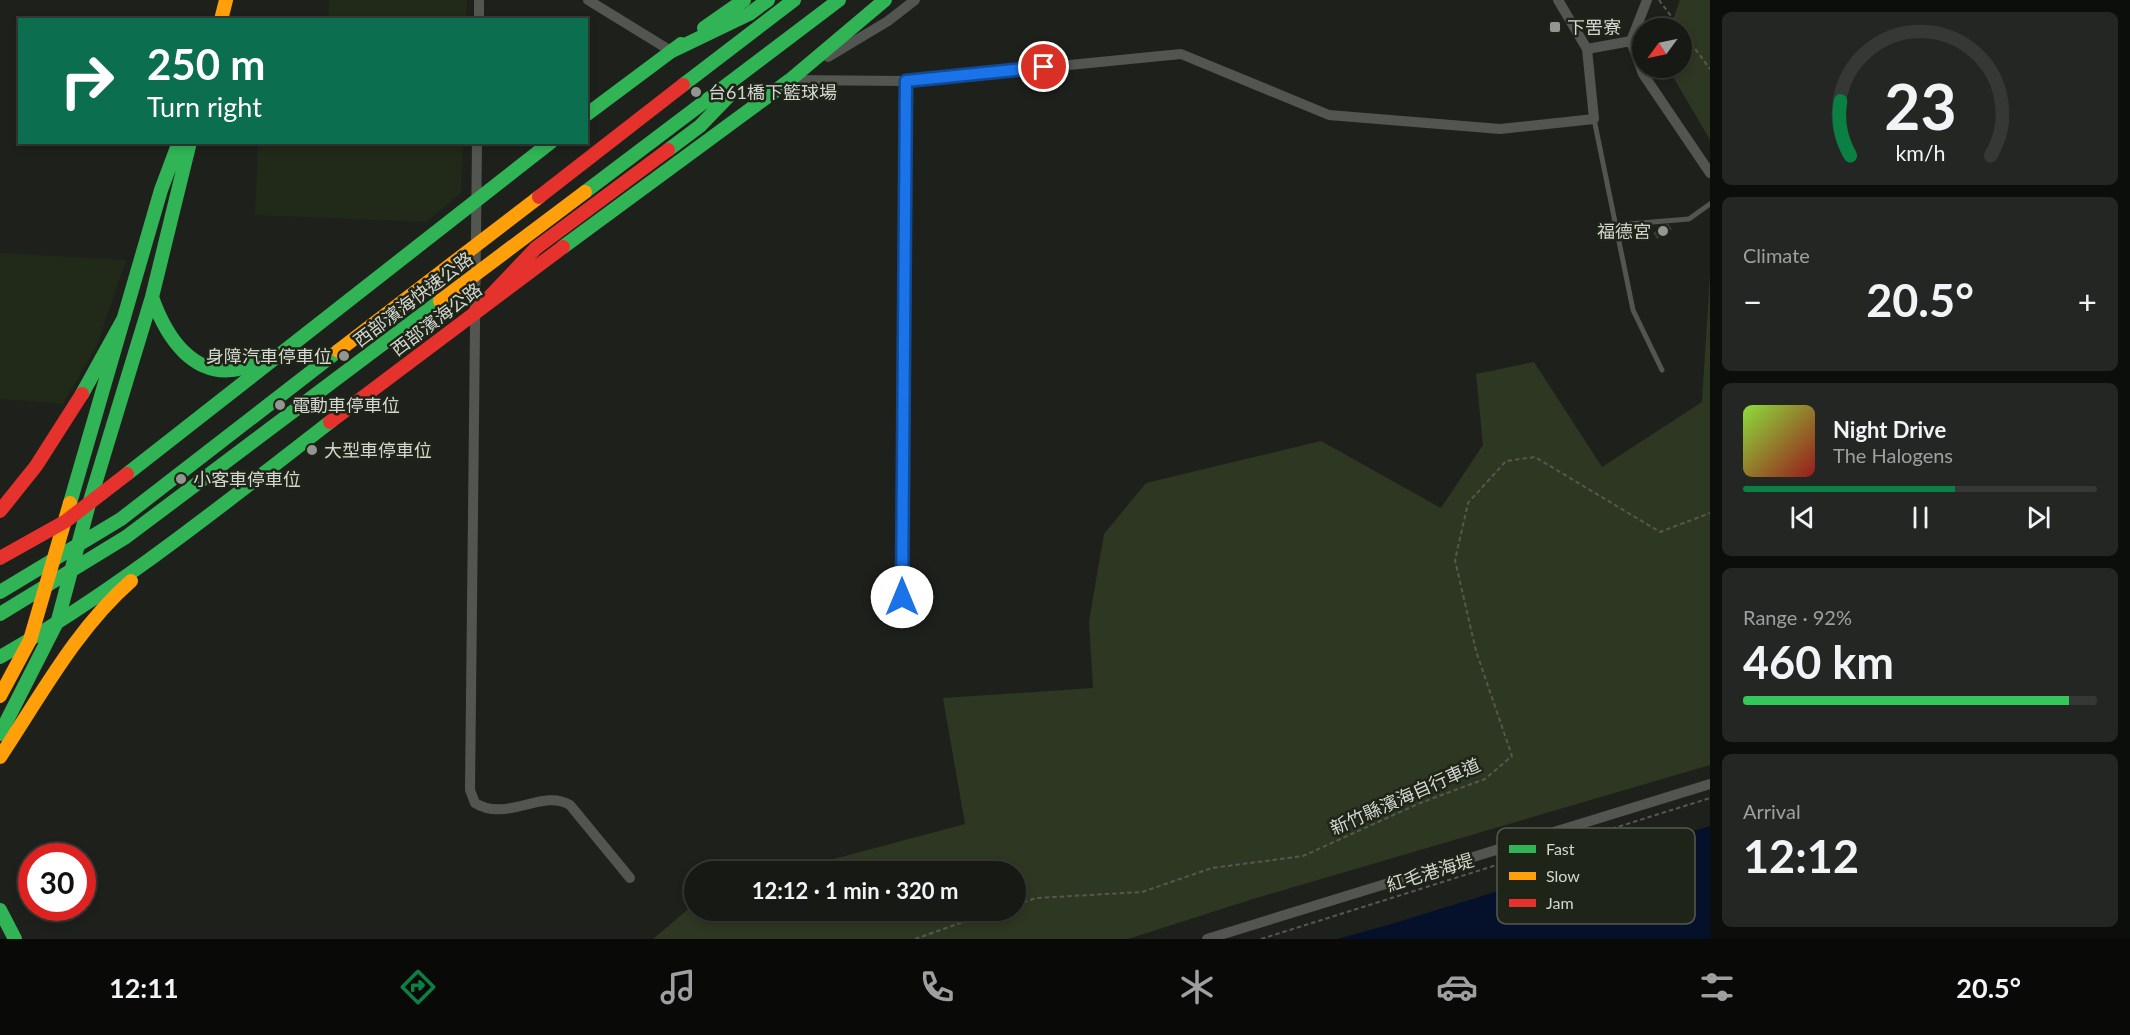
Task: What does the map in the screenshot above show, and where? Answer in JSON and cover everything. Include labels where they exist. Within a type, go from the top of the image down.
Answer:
[{"type":"main road","points":[[222,18],[226,0]]},
{"type":"main road","points":[[588,114],[744,0]]},
{"type":"main road","points":[[670,52],[749,14],[768,0]]},
{"type":"main road","name":"西部濱海快速公路","points":[[0,592],[121,519],[794,0]]},
{"type":"main road","name":"西部濱海快速公路","points":[[0,614],[126,537],[839,0]]},
{"type":"main road","name":"西部濱海公路","points":[[0,657],[30,640],[184,534],[475,312],[790,80],[885,0]]},
{"type":"main road","points":[[475,312],[536,248],[700,126],[774,49]]},
{"type":"main road","points":[[0,696],[30,640],[161,190],[178,144]]},
{"type":"main road","points":[[0,734],[58,620],[89,504],[152,297],[190,144]]},
{"type":"main road","points":[[0,558],[66,521],[89,504],[292,347],[476,198],[547,144]]},
{"type":"main road","points":[[152,297],[159,321],[177,349],[192,361],[207,367],[225,370],[242,368],[292,347]]},
{"type":"main road","points":[[0,511],[24,483],[75,410],[124,318]]},
{"type":"main road","points":[[0,757],[74,645],[116,594],[184,534]]},
{"type":"main road","points":[[0,910],[15,939]]},
{"type":"street","points":[[479,0],[479,18]]},
{"type":"street","points":[[588,0],[670,52],[729,0]]},
{"type":"street","points":[[790,80],[888,21],[915,0]]},
{"type":"street","points":[[790,80],[906,81],[1181,54],[1329,115],[1500,129],[1594,119],[1587,49],[1558,0]]},
{"type":"street","points":[[1647,0],[1631,41],[1643,74],[1710,173]]},
{"type":"street","points":[[1587,49],[1631,41]]},
{"type":"street","points":[[902,597],[906,81]]},
{"type":"street","points":[[477,144],[470,778],[472,798],[483,807],[514,809],[555,799],[562,800],[570,805],[630,878]]},
{"type":"street","points":[[1567,828],[1710,784]]},
{"type":"street","points":[[1207,939],[1497,850]]},
{"type":"lane","points":[[1594,119],[1633,310],[1662,370]]},
{"type":"lane","points":[[1616,225],[1689,219],[1710,204]]},
{"type":"path","points":[[1659,0],[1672,18]]},
{"type":"path","points":[[1692,45],[1710,69]]},
{"type":"path","name":"新竹縣濱海自行車道","points":[[1026,902],[1036,898],[1142,892],[1212,868],[1303,856],[1420,802],[1485,779],[1512,756],[1476,651],[1455,560],[1468,503],[1506,461],[1535,457],[1660,532],[1710,513]]},
{"type":"path","name":"紅毛港海堤","points":[[1614,828],[1710,798]]},
{"type":"path","name":"紅毛港海堤","points":[[1261,939],[1497,865]]},
{"type":"path","points":[[915,939],[966,921]]},
{"type":"shaded area","points":[[329,0],[467,0],[466,18],[328,18]]},
{"type":"shaded area","points":[[1680,0],[1710,0],[1710,140],[1674,78],[1692,78],[1692,18],[1674,18]]},
{"type":"shaded area","points":[[258,144],[463,144],[461,193],[426,222],[255,215]]},
{"type":"shaded area","points":[[0,253],[126,260],[97,345],[63,404],[0,399]]},
{"type":"shaded area","points":[[1710,275],[1710,765],[1256,898],[1128,939],[653,939],[684,913],[684,921],[1026,921],[1026,861],[826,861],[965,824],[943,698],[1093,688],[1089,621],[1104,534],[1146,483],[1321,441],[1441,508],[1483,445],[1476,374],[1534,362],[1602,467],[1702,402]]},
{"type":"water","points":[[1710,826],[1710,939],[1337,939],[1497,891],[1497,924],[1695,924],[1695,831]]},
{"type":"building","name":"福德宮","points":[[1668,223],[1672,229],[1657,239],[1653,233]]},
{"type":"traffic: fast","points":[[704,28],[744,0]]},
{"type":"traffic: fast","points":[[670,52],[749,14],[768,0]]},
{"type":"traffic: fast","points":[[683,85],[794,0]]},
{"type":"traffic: fast","points":[[585,192],[839,0]]},
{"type":"traffic: fast","points":[[563,247],[790,80],[885,0]]},
{"type":"traffic: fast","points":[[588,114],[681,44]]},
{"type":"traffic: fast","points":[[668,150],[700,126],[728,97]]},
{"type":"traffic: fast","points":[[70,503],[161,190],[178,144]]},
{"type":"traffic: fast","points":[[0,734],[58,620],[89,504],[152,297],[190,144]]},
{"type":"traffic: fast","points":[[127,474],[548,144]]},
{"type":"traffic: fast","points":[[152,297],[165,327],[184,352],[196,362],[210,368],[226,370],[243,368],[269,357]]},
{"type":"traffic: fast","points":[[0,614],[126,537],[440,301]]},
{"type":"traffic: fast","points":[[82,394],[124,318]]},
{"type":"traffic: fast","points":[[0,592],[121,519],[338,351]]},
{"type":"traffic: fast","points":[[0,657],[128,575],[330,422]]},
{"type":"traffic: fast","points":[[0,910],[15,939]]},
{"type":"traffic: slow","points":[[222,18],[226,0]]},
{"type":"traffic: slow","points":[[440,301],[585,192]]},
{"type":"traffic: slow","points":[[338,351],[539,197]]},
{"type":"traffic: slow","points":[[0,696],[30,640],[70,503]]},
{"type":"traffic: slow","points":[[0,757],[76,642],[111,600],[131,581]]},
{"type":"traffic: jam","points":[[539,197],[683,85]]},
{"type":"traffic: jam","points":[[475,312],[536,248],[668,150]]},
{"type":"traffic: jam","points":[[330,422],[563,247]]},
{"type":"traffic: jam","points":[[0,511],[36,466],[82,394]]},
{"type":"traffic: jam","points":[[0,558],[66,521],[127,474]]},
{"type":"place","name":"下罟寮","points":[[1555,27]]},
{"type":"place","name":"台61橋下籃球場","points":[[696,92]]},
{"type":"place","name":"福德宮","points":[[1663,231]]},
{"type":"place","name":"身障汽車停車位","points":[[344,356]]},
{"type":"place","name":"電動車停車位","points":[[280,405]]},
{"type":"place","name":"大型車停車位","points":[[312,450]]},
{"type":"place","name":"小客車停車位","points":[[181,479]]},
{"type":"route","points":[[902,597],[906,81],[1044,67]]}]
